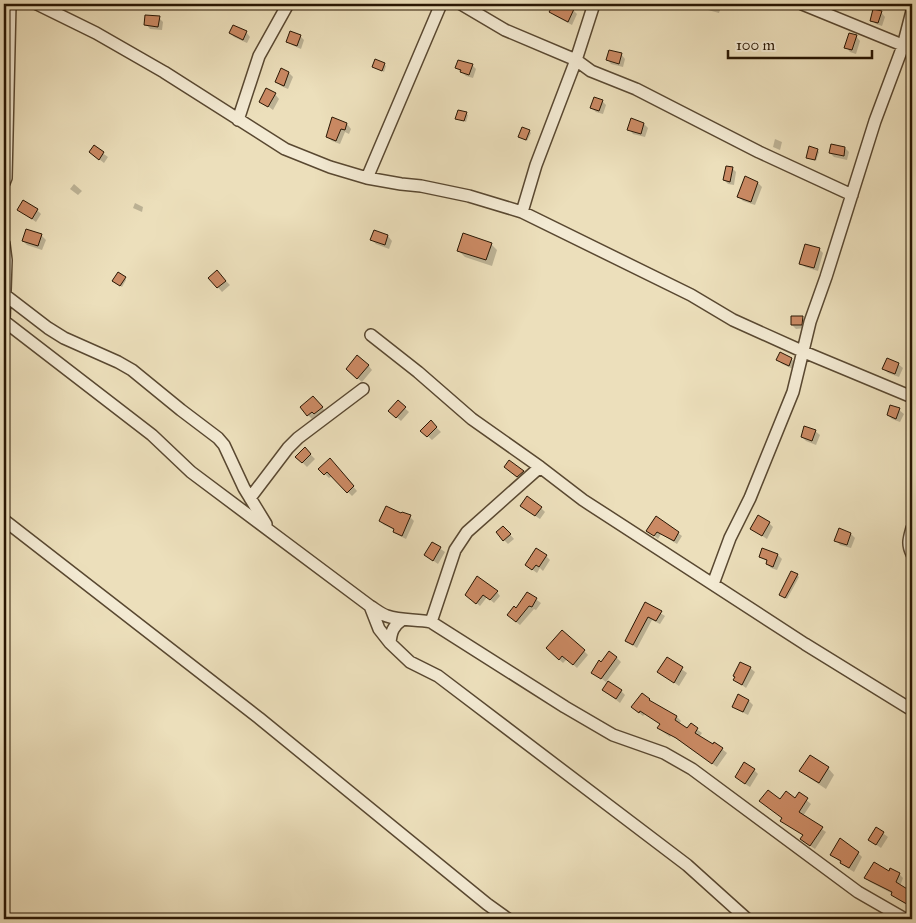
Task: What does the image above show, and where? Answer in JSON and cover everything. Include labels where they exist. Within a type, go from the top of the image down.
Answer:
[{"type":"street","points":[[4,183],[7,159],[10,4]]},
{"type":"street","points":[[37,4],[96,33],[164,72],[286,150],[330,167],[367,178],[421,186],[469,196],[522,212],[691,295],[733,320],[912,397]]},
{"type":"street","points":[[238,120],[259,56],[288,4]]},
{"type":"street","points":[[367,178],[441,4]]},
{"type":"street","points":[[461,4],[505,30],[576,60],[591,71],[636,89],[760,152],[852,195]]},
{"type":"street","points":[[522,212],[536,165],[576,60],[594,4]]},
{"type":"street","points":[[802,4],[907,47]]},
{"type":"street","points":[[713,584],[730,538],[750,498],[790,400],[804,352],[810,322],[875,121],[907,47],[912,11]]},
{"type":"street","points":[[4,244],[6,260],[4,321],[152,434],[191,472],[270,529],[370,606],[386,616],[402,620],[417,619],[431,622],[565,708],[613,735],[664,754],[692,769],[858,892],[905,919]]},
{"type":"street","points":[[5,294],[48,328],[64,338],[132,370],[218,438],[250,498],[270,529]]},
{"type":"street","points":[[371,335],[418,372],[472,419],[583,500],[912,710]]},
{"type":"street","points":[[250,498],[293,443],[363,389]]},
{"type":"street","points":[[431,622],[455,550],[466,532],[540,467]]},
{"type":"street","points":[[4,520],[259,718],[487,904],[508,919]]},
{"type":"street","points":[[912,528],[908,541],[912,554]]},
{"type":"street","points":[[370,606],[379,629],[390,643],[410,662],[438,676],[680,859],[747,919]]},
{"type":"street","points":[[390,643],[391,632],[396,624],[402,620]]},
{"type":"building","points":[[554,4],[562,4],[574,9],[568,22],[549,12]]},
{"type":"building","points":[[873,9],[882,11],[878,23],[870,21]]},
{"type":"building","points":[[145,15],[160,16],[158,27],[144,25]]},
{"type":"building","points":[[233,25],[247,31],[243,40],[229,33]]},
{"type":"building","points":[[290,31],[301,35],[297,46],[286,42]]},
{"type":"building","points":[[849,33],[857,35],[852,50],[844,48]]},
{"type":"building","points":[[609,50],[622,53],[619,64],[606,60]]},
{"type":"building","points":[[375,59],[385,63],[382,71],[372,67]]},
{"type":"building","points":[[458,60],[473,64],[469,75],[455,68]]},
{"type":"building","points":[[281,68],[289,72],[284,86],[275,82]]},
{"type":"building","points":[[266,88],[276,93],[268,107],[259,102]]},
{"type":"building","points":[[594,97],[603,100],[599,111],[590,108]]},
{"type":"building","points":[[458,110],[467,112],[464,121],[455,119]]},
{"type":"building","points":[[332,117],[347,123],[345,130],[341,129],[336,141],[326,137]]},
{"type":"building","points":[[631,118],[644,123],[641,134],[627,130]]},
{"type":"building","points":[[522,127],[530,130],[526,140],[518,137]]},
{"type":"building","points":[[831,144],[845,147],[844,156],[829,153]]},
{"type":"building","points":[[94,145],[104,152],[99,160],[89,152]]},
{"type":"building","points":[[809,146],[818,149],[815,160],[806,158]]},
{"type":"building","points":[[726,166],[733,167],[730,182],[723,180]]},
{"type":"building","points":[[745,176],[758,182],[751,202],[737,197]]},
{"type":"building","points":[[23,200],[38,209],[32,219],[17,210]]},
{"type":"building","points":[[26,229],[42,234],[38,246],[22,241]]},
{"type":"building","points":[[374,230],[388,235],[385,245],[370,240]]},
{"type":"building","points":[[463,233],[492,243],[486,260],[457,251]]},
{"type":"building","points":[[805,244],[820,248],[814,268],[799,264]]},
{"type":"building","points":[[217,270],[226,281],[217,288],[208,278]]},
{"type":"building","points":[[118,272],[126,277],[120,286],[112,281]]},
{"type":"building","points":[[791,316],[803,316],[802,325],[791,325]]},
{"type":"building","points":[[780,352],[792,358],[789,366],[776,360]]},
{"type":"building","points":[[357,355],[369,365],[357,379],[346,369]]},
{"type":"building","points":[[887,358],[899,363],[895,374],[882,369]]},
{"type":"building","points":[[313,396],[323,407],[314,414],[312,412],[307,416],[300,407]]},
{"type":"building","points":[[398,400],[406,407],[396,418],[388,411]]},
{"type":"building","points":[[890,405],[900,408],[896,419],[887,415]]},
{"type":"building","points":[[431,420],[437,427],[427,437],[420,431]]},
{"type":"building","points":[[804,426],[816,430],[812,441],[801,437]]},
{"type":"building","points":[[305,447],[311,454],[302,463],[295,457]]},
{"type":"building","points":[[330,458],[354,486],[347,493],[327,472],[324,475],[318,469]]},
{"type":"building","points":[[509,460],[524,471],[517,477],[504,467]]},
{"type":"building","points":[[527,496],[542,507],[535,516],[520,506]]},
{"type":"building","points":[[386,506],[401,513],[411,515],[402,536],[393,532],[394,529],[379,521]]},
{"type":"building","points":[[758,515],[770,522],[762,536],[750,529]]},
{"type":"building","points":[[656,516],[679,532],[674,541],[657,532],[654,536],[646,531]]},
{"type":"building","points":[[503,526],[511,534],[503,541],[496,532]]},
{"type":"building","points":[[839,528],[851,533],[847,545],[834,541]]},
{"type":"building","points":[[432,542],[441,547],[433,561],[424,555]]},
{"type":"building","points":[[536,548],[547,555],[539,567],[536,565],[532,570],[525,565]]},
{"type":"building","points":[[762,548],[778,554],[773,567],[766,564],[767,560],[759,557]]},
{"type":"building","points":[[791,571],[798,574],[785,598],[779,595]]},
{"type":"building","points":[[477,576],[498,591],[490,600],[483,595],[476,604],[465,595]]},
{"type":"building","points":[[527,592],[537,598],[532,607],[529,606],[516,622],[507,615],[514,606],[516,608]]},
{"type":"building","points":[[645,602],[662,611],[656,621],[648,617],[633,645],[625,641]]},
{"type":"building","points":[[562,630],[585,650],[573,665],[562,656],[559,660],[546,648]]},
{"type":"building","points":[[609,651],[617,657],[601,679],[591,673],[599,660],[601,662]]},
{"type":"building","points":[[667,657],[683,667],[674,683],[657,672]]},
{"type":"building","points":[[740,662],[751,667],[742,685],[733,680]]},
{"type":"building","points":[[608,681],[622,690],[616,699],[602,690]]},
{"type":"building","points":[[642,693],[649,700],[677,716],[675,720],[687,728],[691,723],[698,728],[695,733],[723,748],[712,764],[676,738],[657,728],[660,724],[631,707]]},
{"type":"building","points":[[738,694],[749,700],[743,712],[732,707]]},
{"type":"building","points":[[810,755],[829,767],[819,783],[799,771]]},
{"type":"building","points":[[744,762],[755,769],[745,784],[735,777]]},
{"type":"building","points":[[768,790],[780,799],[786,791],[795,798],[799,792],[808,798],[799,812],[823,827],[810,846],[800,839],[803,835],[780,821],[782,818],[759,801]]},
{"type":"building","points":[[876,827],[884,832],[876,845],[868,840]]},
{"type":"building","points":[[840,838],[859,852],[849,868],[830,855]]},
{"type":"building","points":[[874,862],[889,871],[890,868],[900,873],[896,882],[912,892],[912,907],[891,895],[892,892],[864,878]]}]
